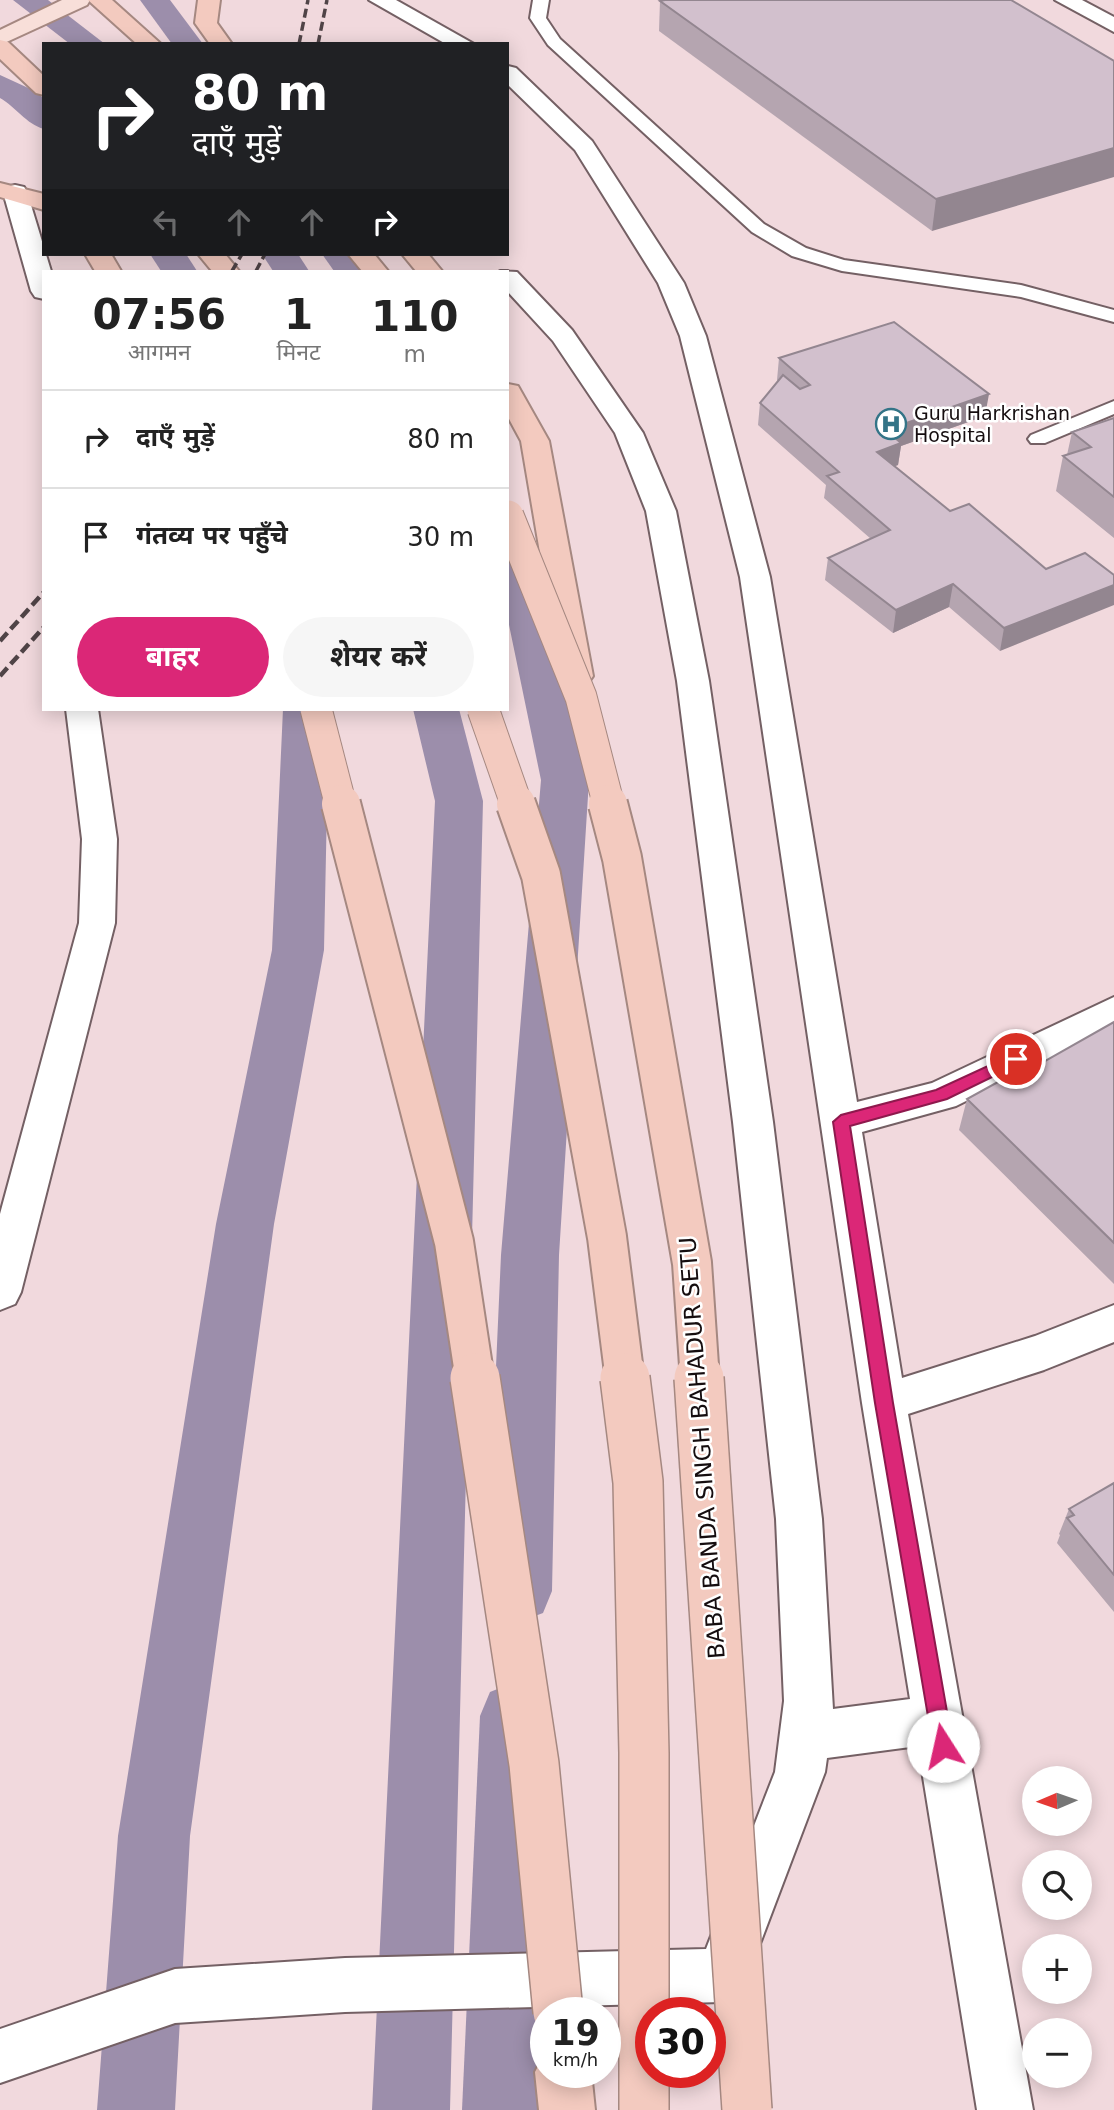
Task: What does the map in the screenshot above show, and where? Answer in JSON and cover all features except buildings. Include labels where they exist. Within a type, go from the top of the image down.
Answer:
[{"type":"highway","points":[[99,0],[148,42]]},
{"type":"highway","points":[[209,0],[206,23],[220,42]]},
{"type":"highway","points":[[0,47],[42,86]]},
{"type":"highway","points":[[8,191],[42,202]]},
{"type":"highway","points":[[213,256],[225,270]]},
{"type":"highway","points":[[363,256],[374,270]]},
{"type":"highway","points":[[417,256],[428,270]]},
{"type":"highway","points":[[509,394],[535,441],[581,697]]},
{"type":"highway","name":"BABA BANDA SINGH BAHADUR SETU","points":[[509,518],[581,697],[622,858],[692,1263],[747,2110]]},
{"type":"highway","points":[[317,711],[454,1242],[534,1764],[557,1997]]},
{"type":"highway","points":[[484,711],[541,875],[607,1237],[638,1482],[644,1753],[644,2110]]},
{"type":"highway","points":[[565,2088],[567,2110]]},
{"type":"main road","points":[[0,38],[79,0]]},
{"type":"street","points":[[380,0],[459,42]]},
{"type":"street","points":[[1066,0],[1114,26]]},
{"type":"street","points":[[509,74],[584,146],[671,283],[693,336],[755,577],[884,1403],[1005,2110]]},
{"type":"street","points":[[8,191],[42,285]]},
{"type":"street","points":[[0,2056],[175,1996],[345,1984],[722,1975],[800,1772],[810,1701],[799,1520],[753,1122],[693,681],[661,511],[629,433],[562,336],[509,279]]},
{"type":"street","points":[[0,1292],[97,923],[102,872],[98,823],[83,740],[82,711]]},
{"type":"street","points":[[841,1122],[892,1111],[942,1095],[1114,1011]]},
{"type":"street","points":[[884,1403],[1044,1352],[1114,1323]]},
{"type":"street","points":[[807,1735],[938,1720]]},
{"type":"lane","points":[[541,0],[537,7],[538,23],[554,42],[758,228],[799,252],[842,265],[1021,291],[1076,303],[1114,316]]},
{"type":"lane","points":[[1038,439],[1114,407]]},
{"type":"waterway","points":[[28,0],[87,42]]},
{"type":"waterway","points":[[155,0],[186,42]]},
{"type":"waterway","points":[[0,85],[26,99],[42,117]]},
{"type":"waterway","points":[[169,256],[178,270]]},
{"type":"waterway","points":[[281,256],[290,270]]},
{"type":"waterway","points":[[341,256],[351,270]]},
{"type":"waterway","points":[[509,551],[518,568],[565,780],[530,1255],[519,1591]]},
{"type":"waterway","points":[[136,2110],[154,1836],[245,1224],[298,950],[306,711]]},
{"type":"waterway","points":[[411,2110],[459,801],[436,711]]},
{"type":"waterway","points":[[501,2110],[515,1716]]},
{"type":"railway","points":[[299,42],[308,0]]},
{"type":"railway","points":[[318,42],[327,0]]},
{"type":"railway","points":[[233,270],[241,256]]},
{"type":"railway","points":[[257,270],[264,256]]},
{"type":"railway","points":[[0,641],[42,594]]},
{"type":"railway","points":[[0,676],[42,629]]},
{"type":"place","name":"Guru Harkrishan Hospital","points":[[891,424]]},
{"type":"route","points":[[943,1746],[884,1403],[841,1122],[892,1111],[942,1095],[1016,1059]]}]
